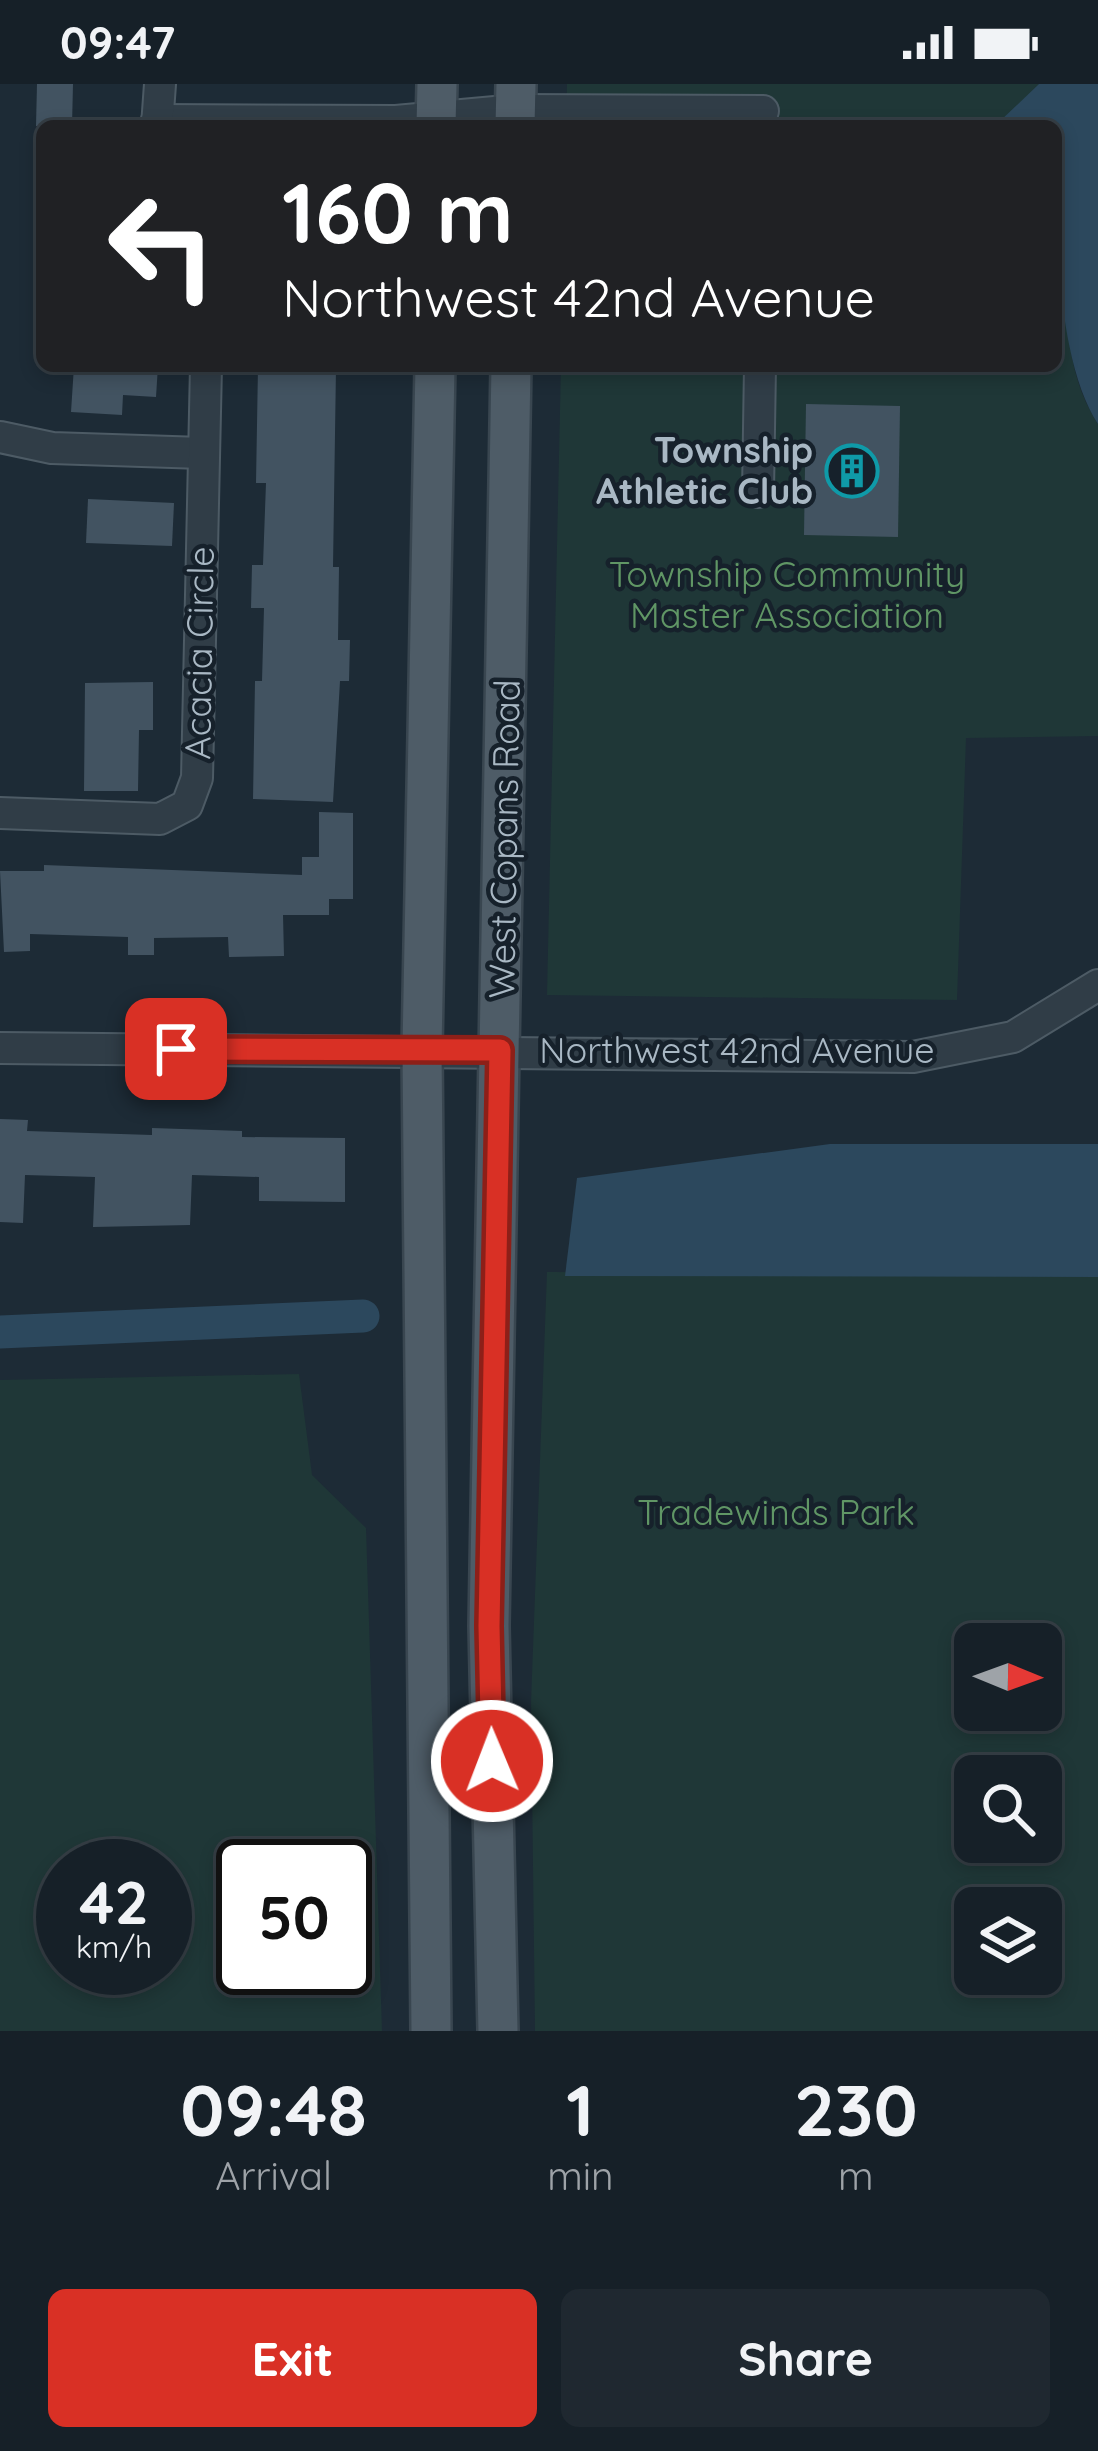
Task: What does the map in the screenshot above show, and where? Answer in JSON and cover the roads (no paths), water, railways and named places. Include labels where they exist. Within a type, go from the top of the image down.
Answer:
[{"type":"main road","name":"West Copans Road","points":[[431,2031],[422,1049],[435,372]]},
{"type":"main road","name":"West Copans Road","points":[[498,2031],[489,1626],[511,372]]},
{"type":"street","points":[[157,120],[160,84]]},
{"type":"street","points":[[221,120],[516,107],[764,107]]},
{"type":"street","name":"Acacia Circle","points":[[0,813],[160,819],[187,805],[197,778],[206,372]]},
{"type":"street","points":[[758,491],[760,372]]},
{"type":"street","points":[[0,437],[52,448],[202,453]]},
{"type":"street","name":"Northwest 42nd Avenue","points":[[0,1048],[913,1057],[1013,1036],[1098,986]]},
{"type":"water","points":[[1039,84],[1098,84],[1098,424],[1072,360],[1062,296],[1062,120],[1001,120]]},
{"type":"water","points":[[830,1144],[1098,1144],[1098,1277],[565,1276],[577,1178]]},
{"type":"waterway","points":[[0,1332],[363,1316]]},
{"type":"place","name":"Township Athletic Club","points":[[852,471]]},
{"type":"park label","name":"Township Community Master Association","points":[[787,594]]},
{"type":"park label","name":"Tradewinds Park","points":[[776,1512]]}]
